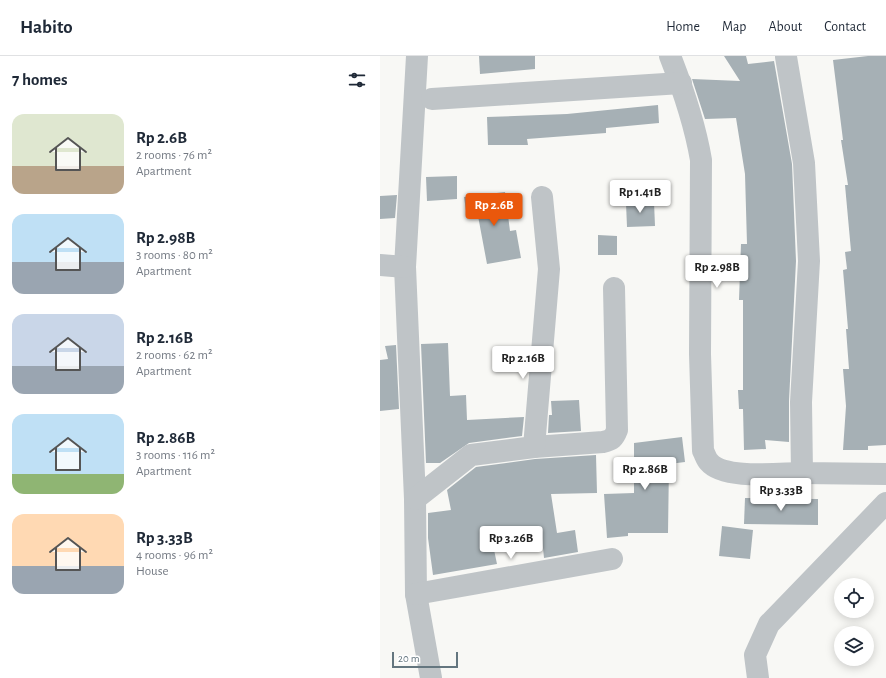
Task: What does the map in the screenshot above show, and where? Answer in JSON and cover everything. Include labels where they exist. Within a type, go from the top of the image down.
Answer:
[{"type":"street","points":[[417,56],[405,267],[415,499],[416,594],[431,678]]},
{"type":"street","points":[[670,56],[680,83],[699,146],[701,160],[700,354],[703,451],[709,462],[718,469],[734,474],[886,474]]},
{"type":"street","points":[[786,57],[804,163],[809,261],[801,402],[802,473]]},
{"type":"street","points":[[432,99],[680,83]]},
{"type":"street","points":[[534,447],[549,269],[542,198]]},
{"type":"street","points":[[380,265],[405,267]]},
{"type":"street","points":[[415,499],[471,455],[534,447],[603,442],[610,440],[615,436],[618,430],[614,288]]},
{"type":"street","points":[[758,678],[755,655],[768,624],[886,503]]},
{"type":"street","points":[[416,594],[612,559]]},
{"type":"building","points":[[479,56],[535,56],[535,69],[480,74]]},
{"type":"building","points":[[724,56],[746,56],[748,64],[774,61],[792,164],[796,261],[789,401],[789,442],[765,440],[766,449],[744,450],[743,409],[739,409],[738,390],[743,390],[743,300],[739,300],[741,244],[747,244],[745,174],[736,118],[705,119],[692,79],[740,81]]},
{"type":"building","points":[[868,56],[886,56],[886,445],[868,446],[868,450],[843,450],[846,406],[843,369],[849,369],[846,329],[848,329],[843,270],[847,269],[845,252],[851,251],[845,185],[848,185],[841,140],[843,140],[833,60]]},
{"type":"building","points":[[658,105],[659,123],[606,128],[606,133],[527,139],[528,145],[488,145],[487,117],[567,114]]},
{"type":"building","points":[[457,176],[457,199],[427,201],[426,177]]},
{"type":"building","points":[[505,192],[510,231],[516,230],[521,258],[487,264],[478,216],[467,217],[464,197]]},
{"type":"building","points":[[397,195],[395,218],[380,219],[380,196]]},
{"type":"building","points":[[654,202],[655,226],[627,227],[626,203]]},
{"type":"building","points":[[598,235],[617,236],[617,255],[598,255]]},
{"type":"building","points":[[448,343],[450,396],[466,395],[467,420],[524,417],[522,436],[469,443],[440,463],[426,463],[421,344]]},
{"type":"building","points":[[396,345],[399,409],[380,411],[380,360],[388,359],[385,346]]},
{"type":"building","points":[[579,400],[581,431],[548,433],[549,415],[552,415],[551,401]]},
{"type":"building","points":[[682,437],[685,462],[669,464],[668,533],[628,533],[628,536],[607,538],[604,494],[634,493],[634,443]]},
{"type":"building","points":[[596,455],[597,493],[551,494],[557,533],[575,530],[578,552],[544,558],[542,538],[493,545],[497,564],[433,575],[428,538],[428,513],[451,510],[447,490],[476,467],[535,459]]},
{"type":"building","points":[[745,498],[818,499],[818,525],[744,524]]},
{"type":"building","points":[[722,526],[753,530],[750,559],[719,556]]}]
